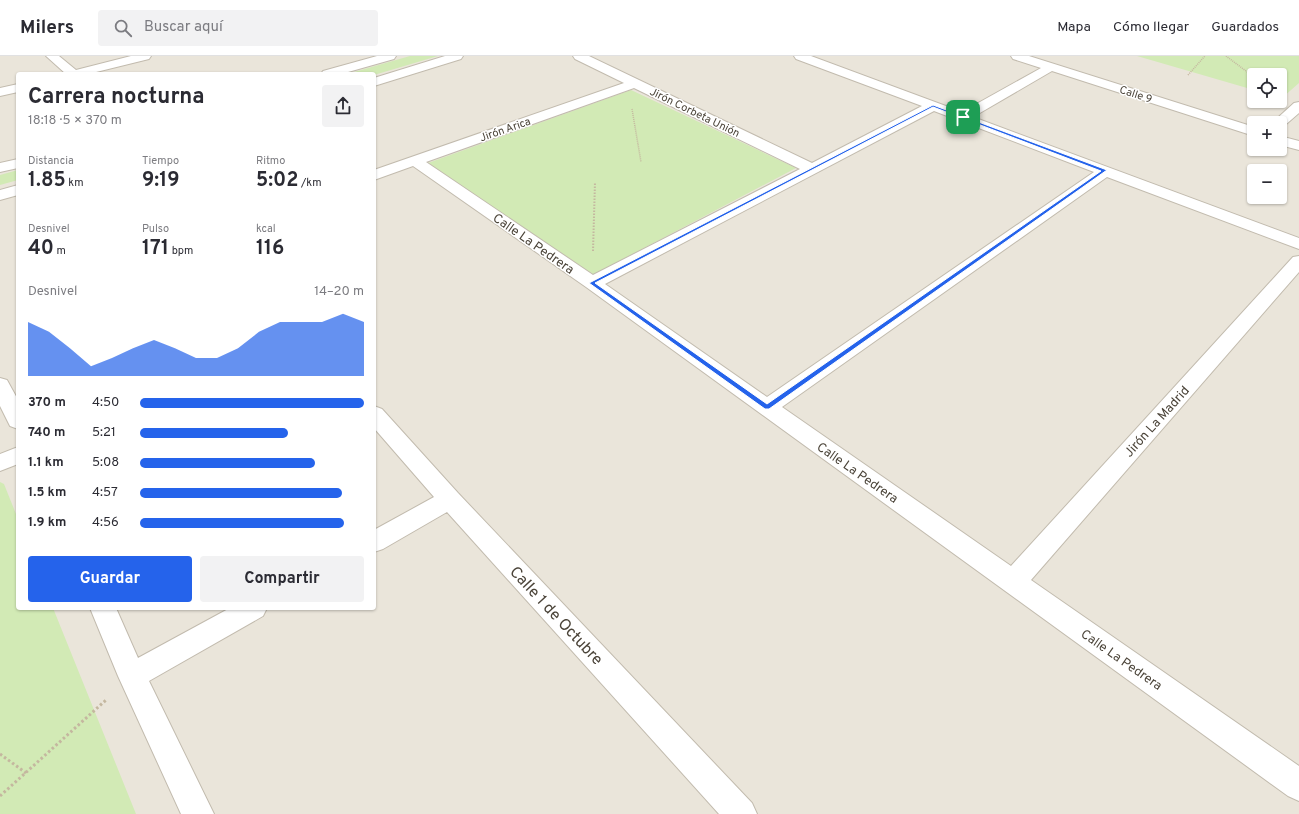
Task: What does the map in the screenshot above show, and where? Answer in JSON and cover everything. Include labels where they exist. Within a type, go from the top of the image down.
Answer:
[{"type":"street","points":[[52,56],[72,72]]},
{"type":"street","points":[[82,72],[145,56]]},
{"type":"street","points":[[334,72],[390,56]]},
{"type":"street","points":[[376,81],[457,56]]},
{"type":"street","name":"Jirón Corbeta Unión","points":[[579,56],[812,169]]},
{"type":"street","points":[[800,56],[1299,244]]},
{"type":"street","name":"Calle 9","points":[[1017,56],[1247,130]]},
{"type":"street","points":[[963,117],[1051,67]]},
{"type":"street","name":"Jirón Arica","points":[[376,174],[635,83]]},
{"type":"street","points":[[0,92],[16,88]]},
{"type":"street","points":[[592,283],[933,106]]},
{"type":"street","points":[[1287,116],[1299,106]]},
{"type":"street","points":[[1287,142],[1299,146]]},
{"type":"street","name":"Calle La Pedrera","points":[[415,161],[592,283],[1299,785]]},
{"type":"street","points":[[0,168],[16,164]]},
{"type":"street","points":[[767,407],[1105,170]]},
{"type":"street","points":[[0,195],[16,191]]},
{"type":"street","name":"Jirón La Madrid","points":[[1013,582],[1299,261]]},
{"type":"street","points":[[0,385],[16,417]]},
{"type":"street","name":"Calle 1 de Octubre","points":[[376,416],[450,499],[741,814]]},
{"type":"street","points":[[0,463],[16,456]]},
{"type":"street","points":[[376,541],[450,499]]},
{"type":"street","points":[[104,610],[132,676],[198,814]]},
{"type":"street","points":[[132,676],[250,610]]},
{"type":"path","points":[[1188,75],[1205,56]]},
{"type":"path","points":[[1226,56],[1247,72]]},
{"type":"path","points":[[635,83],[630,94],[641,162]]},
{"type":"path","points":[[592,283],[595,182]]},
{"type":"path","points":[[0,796],[132,676]]},
{"type":"path","points":[[0,754],[26,773]]},
{"type":"shaded area","points":[[0,56],[1299,56],[1299,814],[0,814]]},
{"type":"green space","points":[[410,56],[438,56],[376,74],[376,72],[354,72]]},
{"type":"green space","points":[[1137,56],[1299,56],[1299,83],[1287,94],[1287,68],[1247,68],[1247,88]]},
{"type":"green space","points":[[631,90],[796,168],[591,276],[428,163]]},
{"type":"green space","points":[[16,171],[16,181],[0,185],[0,175]]},
{"type":"green space","points":[[0,482],[4,484],[16,514],[16,610],[54,610],[136,814],[0,814]]},
{"type":"route","points":[[933,106],[963,117],[1105,170],[767,407],[592,283],[933,106]]}]
